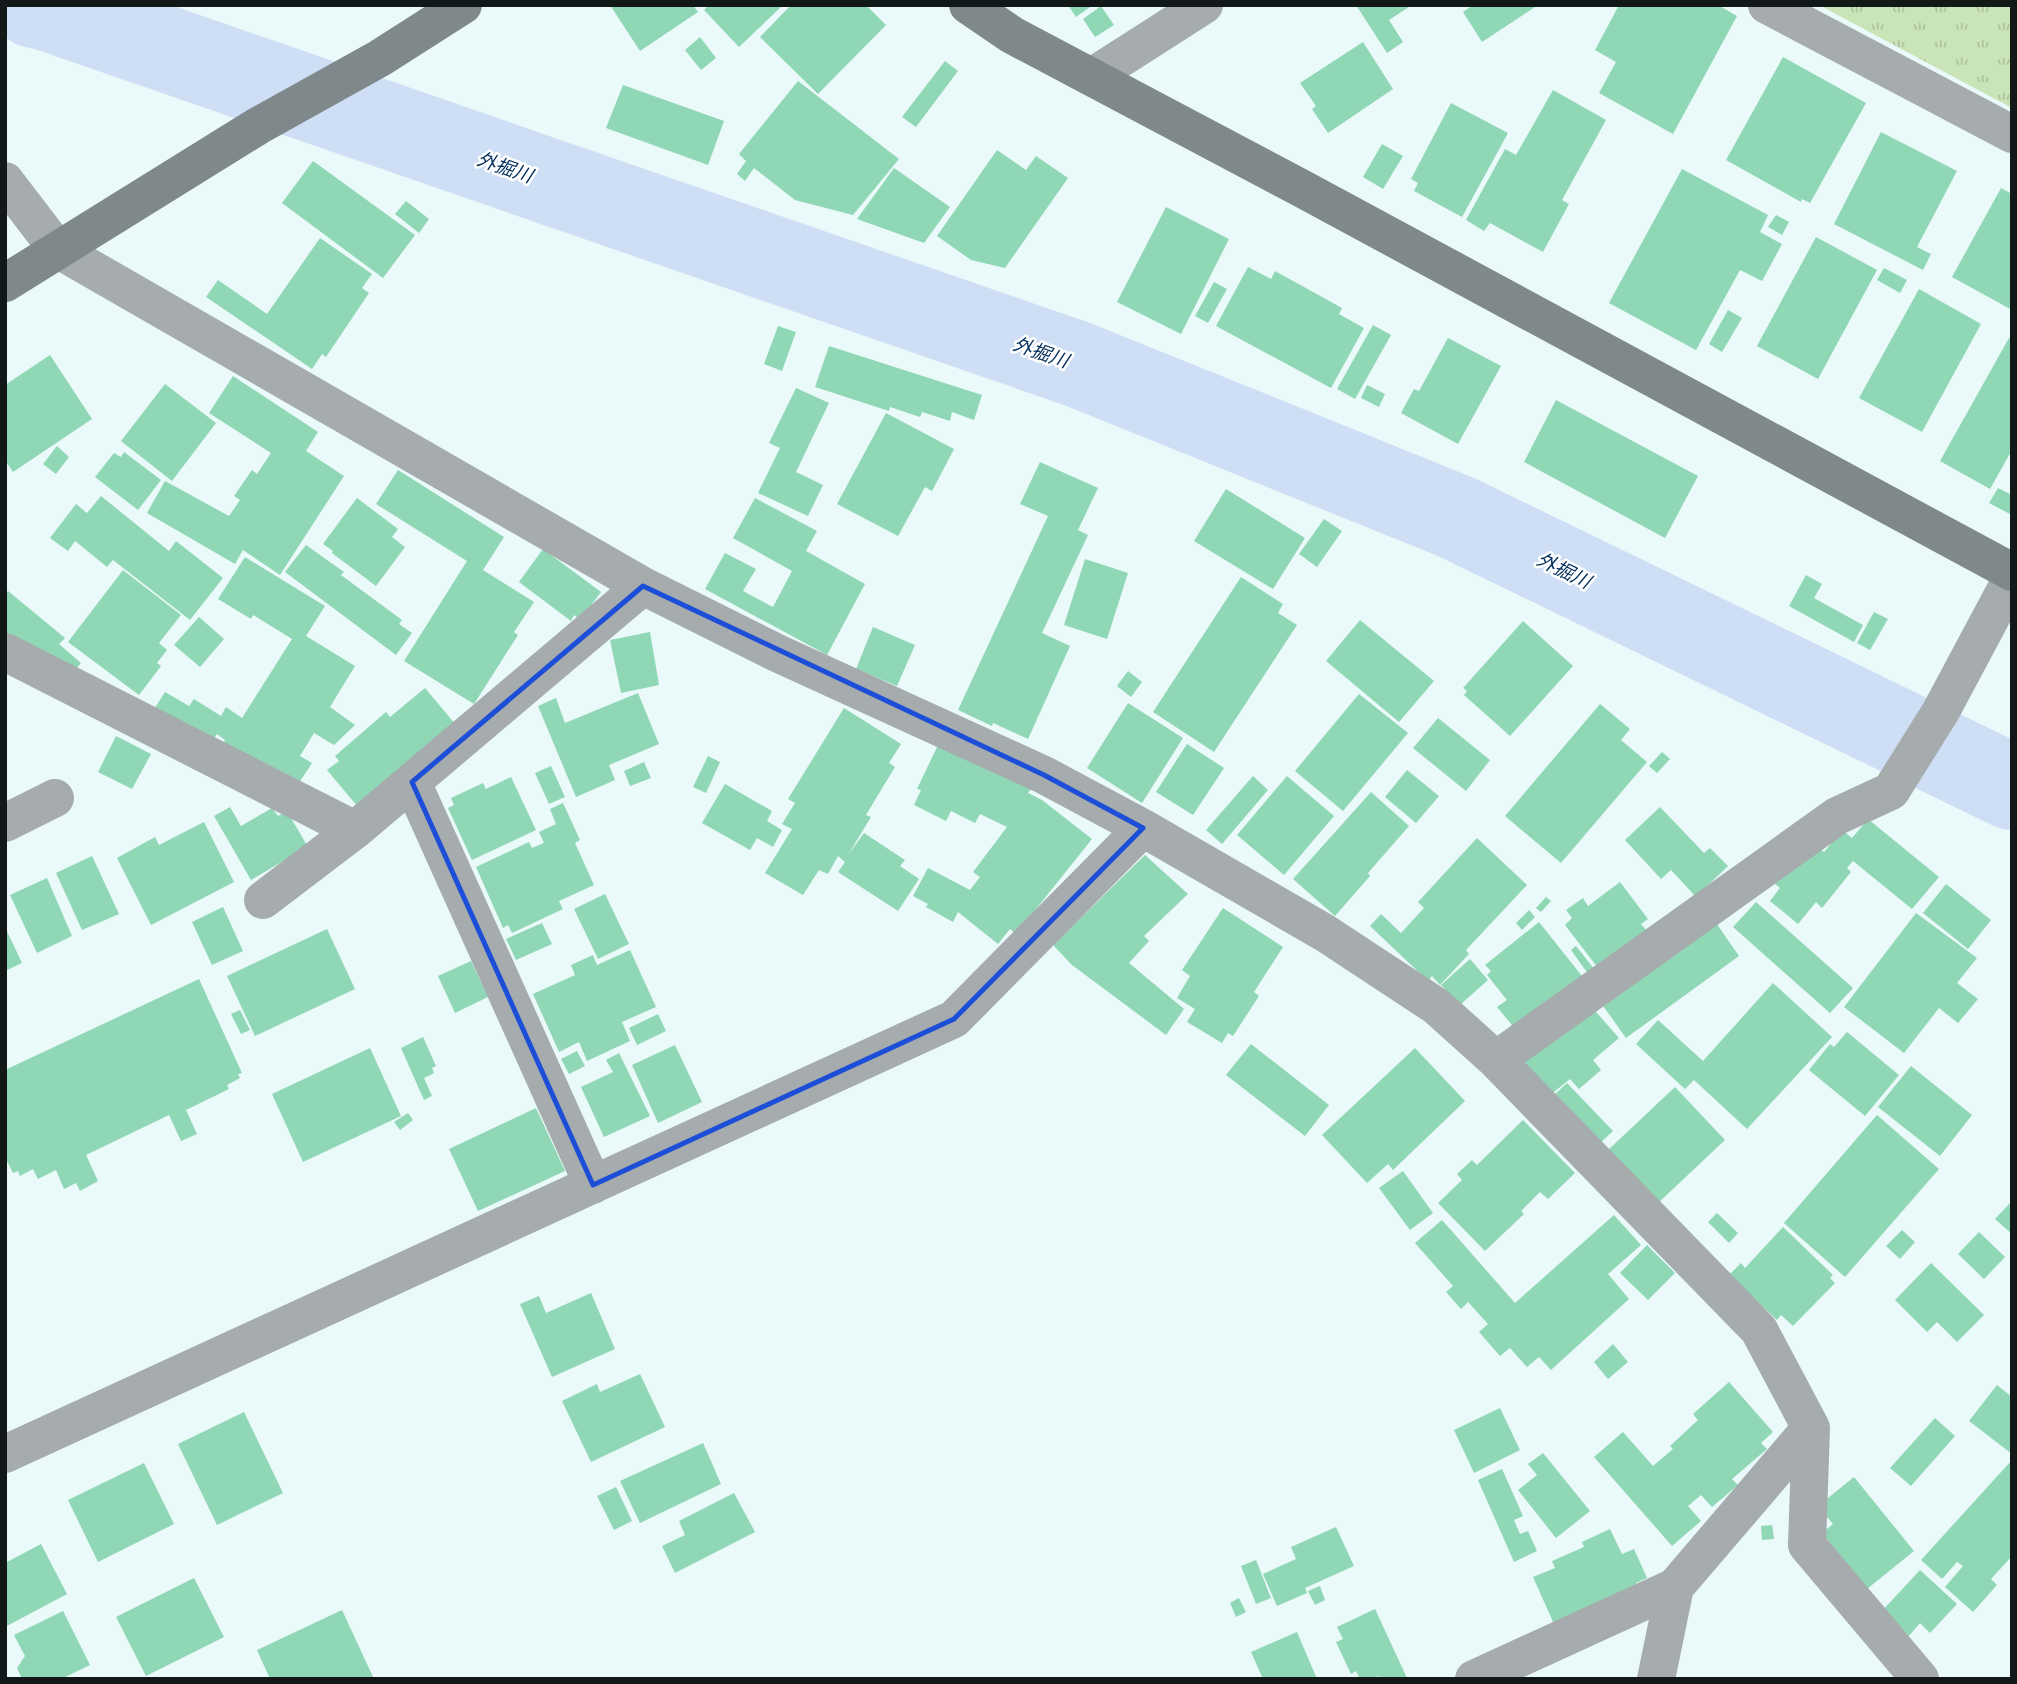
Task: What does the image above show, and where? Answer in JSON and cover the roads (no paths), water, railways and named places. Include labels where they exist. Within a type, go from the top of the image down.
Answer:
[{"type":"street","points":[[5,283],[258,126],[380,58],[463,5]]},
{"type":"street","points":[[968,5],[1012,35],[1093,76],[2012,572]]},
{"type":"street","points":[[1093,76],[1205,5]]},
{"type":"street","points":[[1767,5],[2012,134]]},
{"type":"street","points":[[5,181],[57,249],[643,586],[778,653],[1044,775],[1143,828],[1336,940],[1436,1006],[1496,1060],[1759,1330],[1811,1428],[1807,1545],[1920,1679]]},
{"type":"street","points":[[1496,1060],[1837,816],[1891,791],[1941,710],[2012,578]]},
{"type":"street","points":[[263,900],[355,830],[643,586]]},
{"type":"street","points":[[5,652],[355,830]]},
{"type":"street","points":[[412,782],[593,1185]]},
{"type":"street","points":[[5,823],[55,798]]},
{"type":"street","points":[[5,1454],[954,1019],[1143,828]]},
{"type":"street","points":[[1474,1679],[1675,1587],[1811,1428]]},
{"type":"street","points":[[1656,1679],[1675,1587]]},
{"type":"waterway","name":"外掘川","points":[[34,5],[1077,364],[1456,517],[2012,787]]}]
